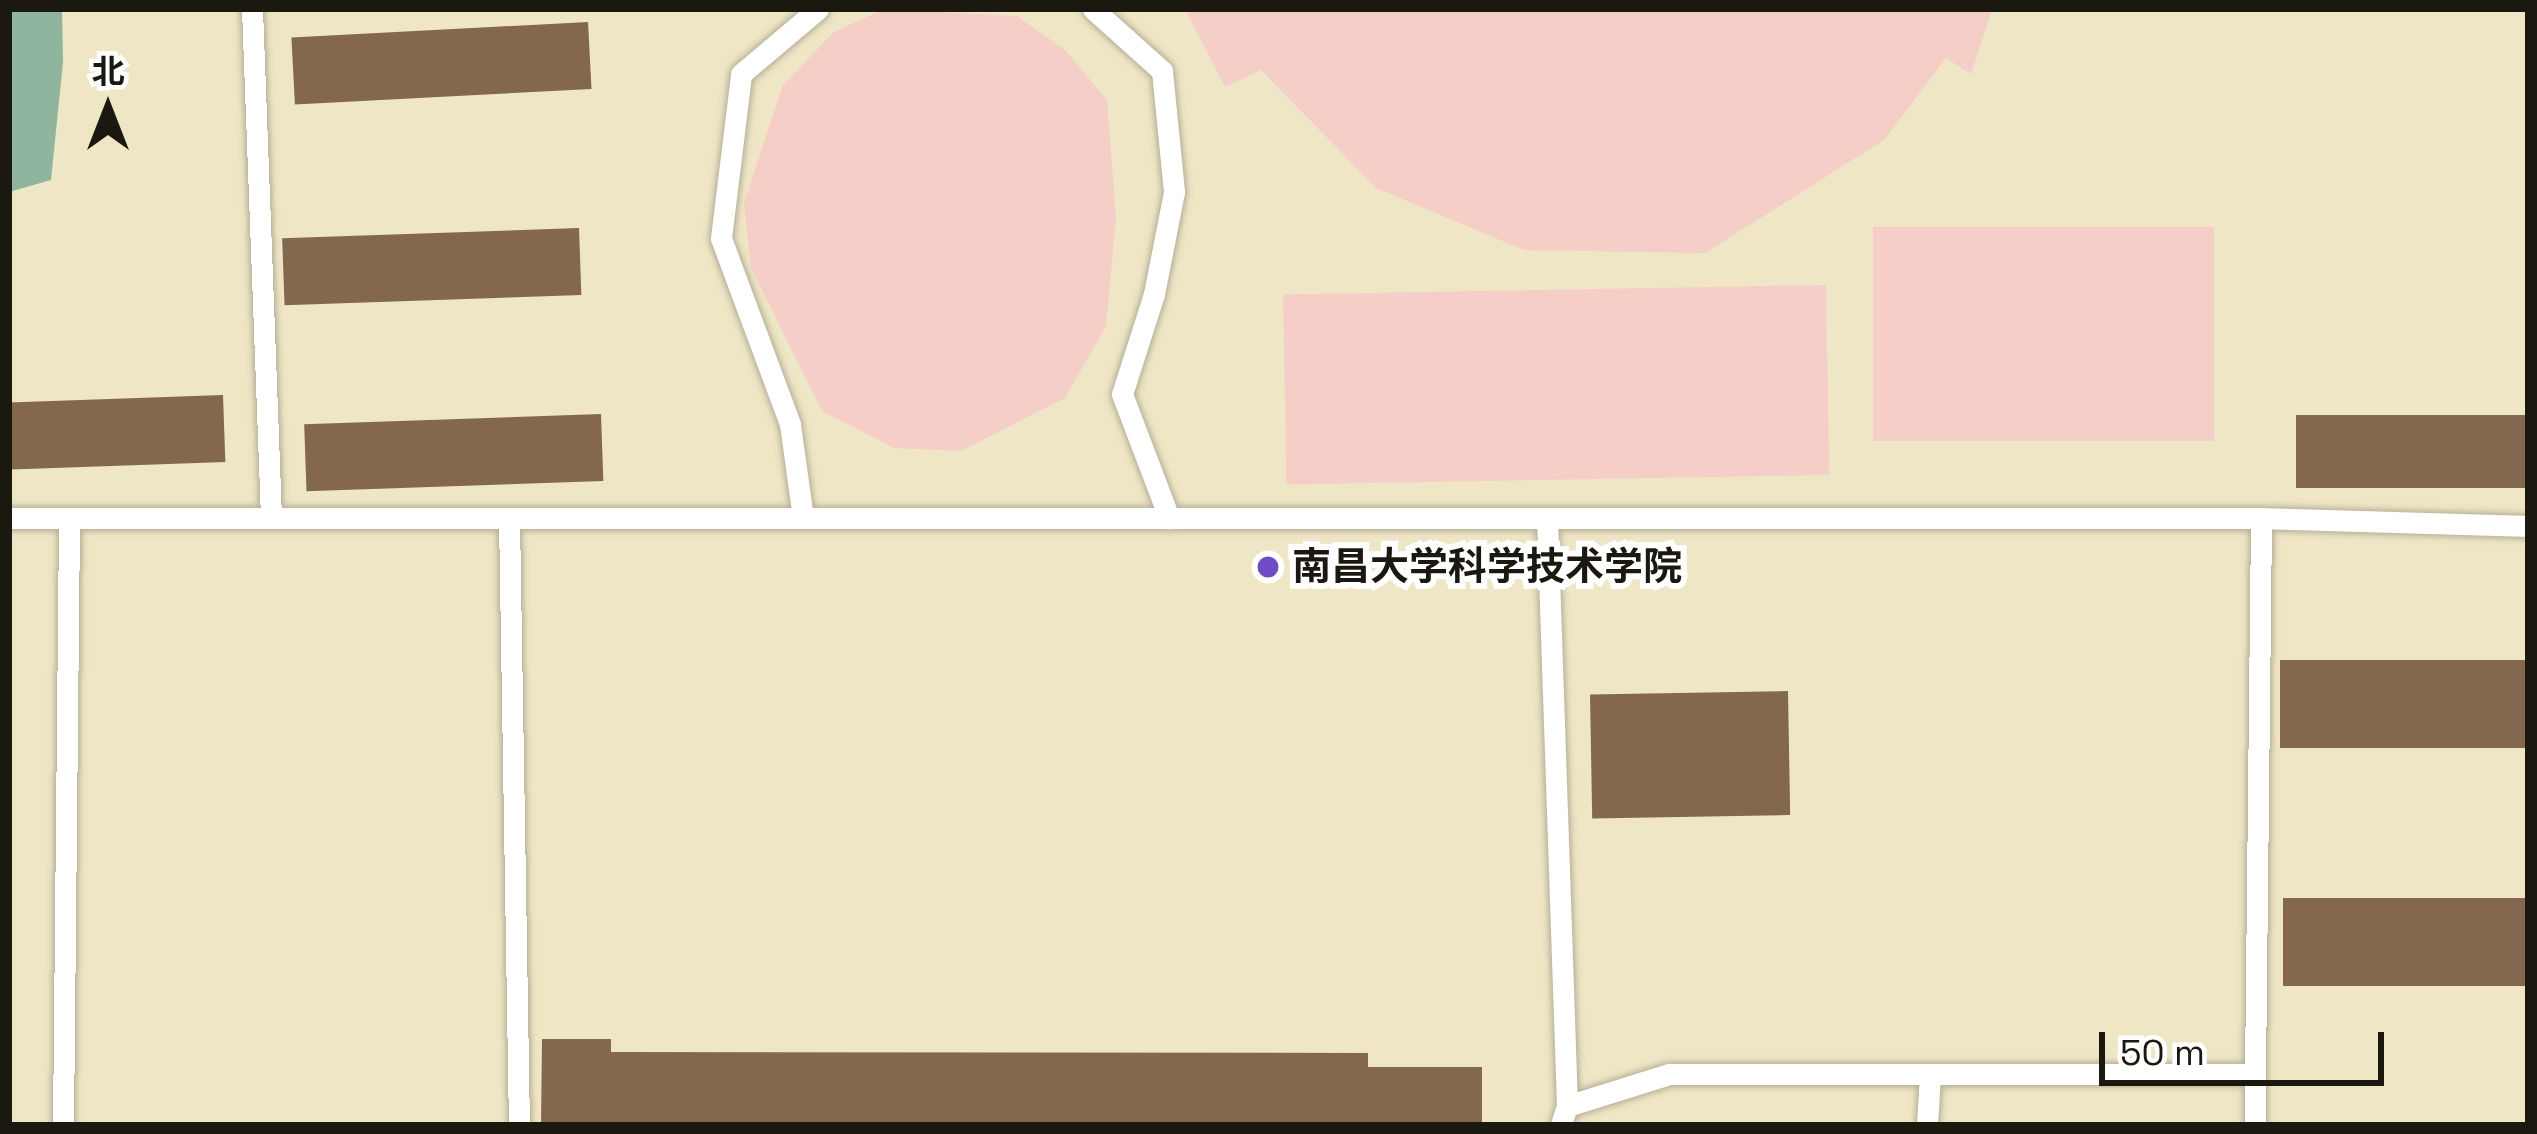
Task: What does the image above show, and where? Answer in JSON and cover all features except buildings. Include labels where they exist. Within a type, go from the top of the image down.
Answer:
[{"type":"lane","points":[[252,9],[271,518]]},
{"type":"lane","points":[[803,518],[790,424],[721,238],[741,74],[818,9]]},
{"type":"lane","points":[[1093,9],[1162,71],[1174,192],[1154,294],[1122,394],[1169,518]]},
{"type":"lane","points":[[9,518],[2261,518],[2528,526]]},
{"type":"lane","points":[[63,1125],[69,518]]},
{"type":"lane","points":[[509,518],[519,1125]]},
{"type":"lane","points":[[1547,518],[1564,1116],[1669,1074],[2254,1074]]},
{"type":"lane","points":[[2254,1125],[2261,518]]},
{"type":"lane","points":[[1927,1125],[1930,1074]]},
{"type":"shaded area","name":"南昌大学科学技术学院","points":[[9,9],[2528,9],[2528,1125],[9,1125]]},
{"type":"shaded area","points":[[9,9],[62,9],[63,62],[51,180],[9,192]]},
{"type":"shaded area","points":[[884,9],[1017,16],[1065,50],[1107,100],[1116,218],[1106,326],[1065,398],[961,451],[894,448],[822,411],[751,268],[744,203],[783,85],[834,32]]},
{"type":"shaded area","points":[[1185,9],[1992,9],[1971,74],[1946,58],[1884,140],[1705,253],[1524,250],[1376,188],[1261,70],[1225,87]]},
{"type":"shaded area","points":[[1873,227],[2214,227],[2214,441],[1873,441]]},
{"type":"shaded area","points":[[1826,285],[1829,475],[1286,484],[1283,294]]},
{"type":"place","name":"南昌大学科学技术学院","points":[[1268,567]]}]
